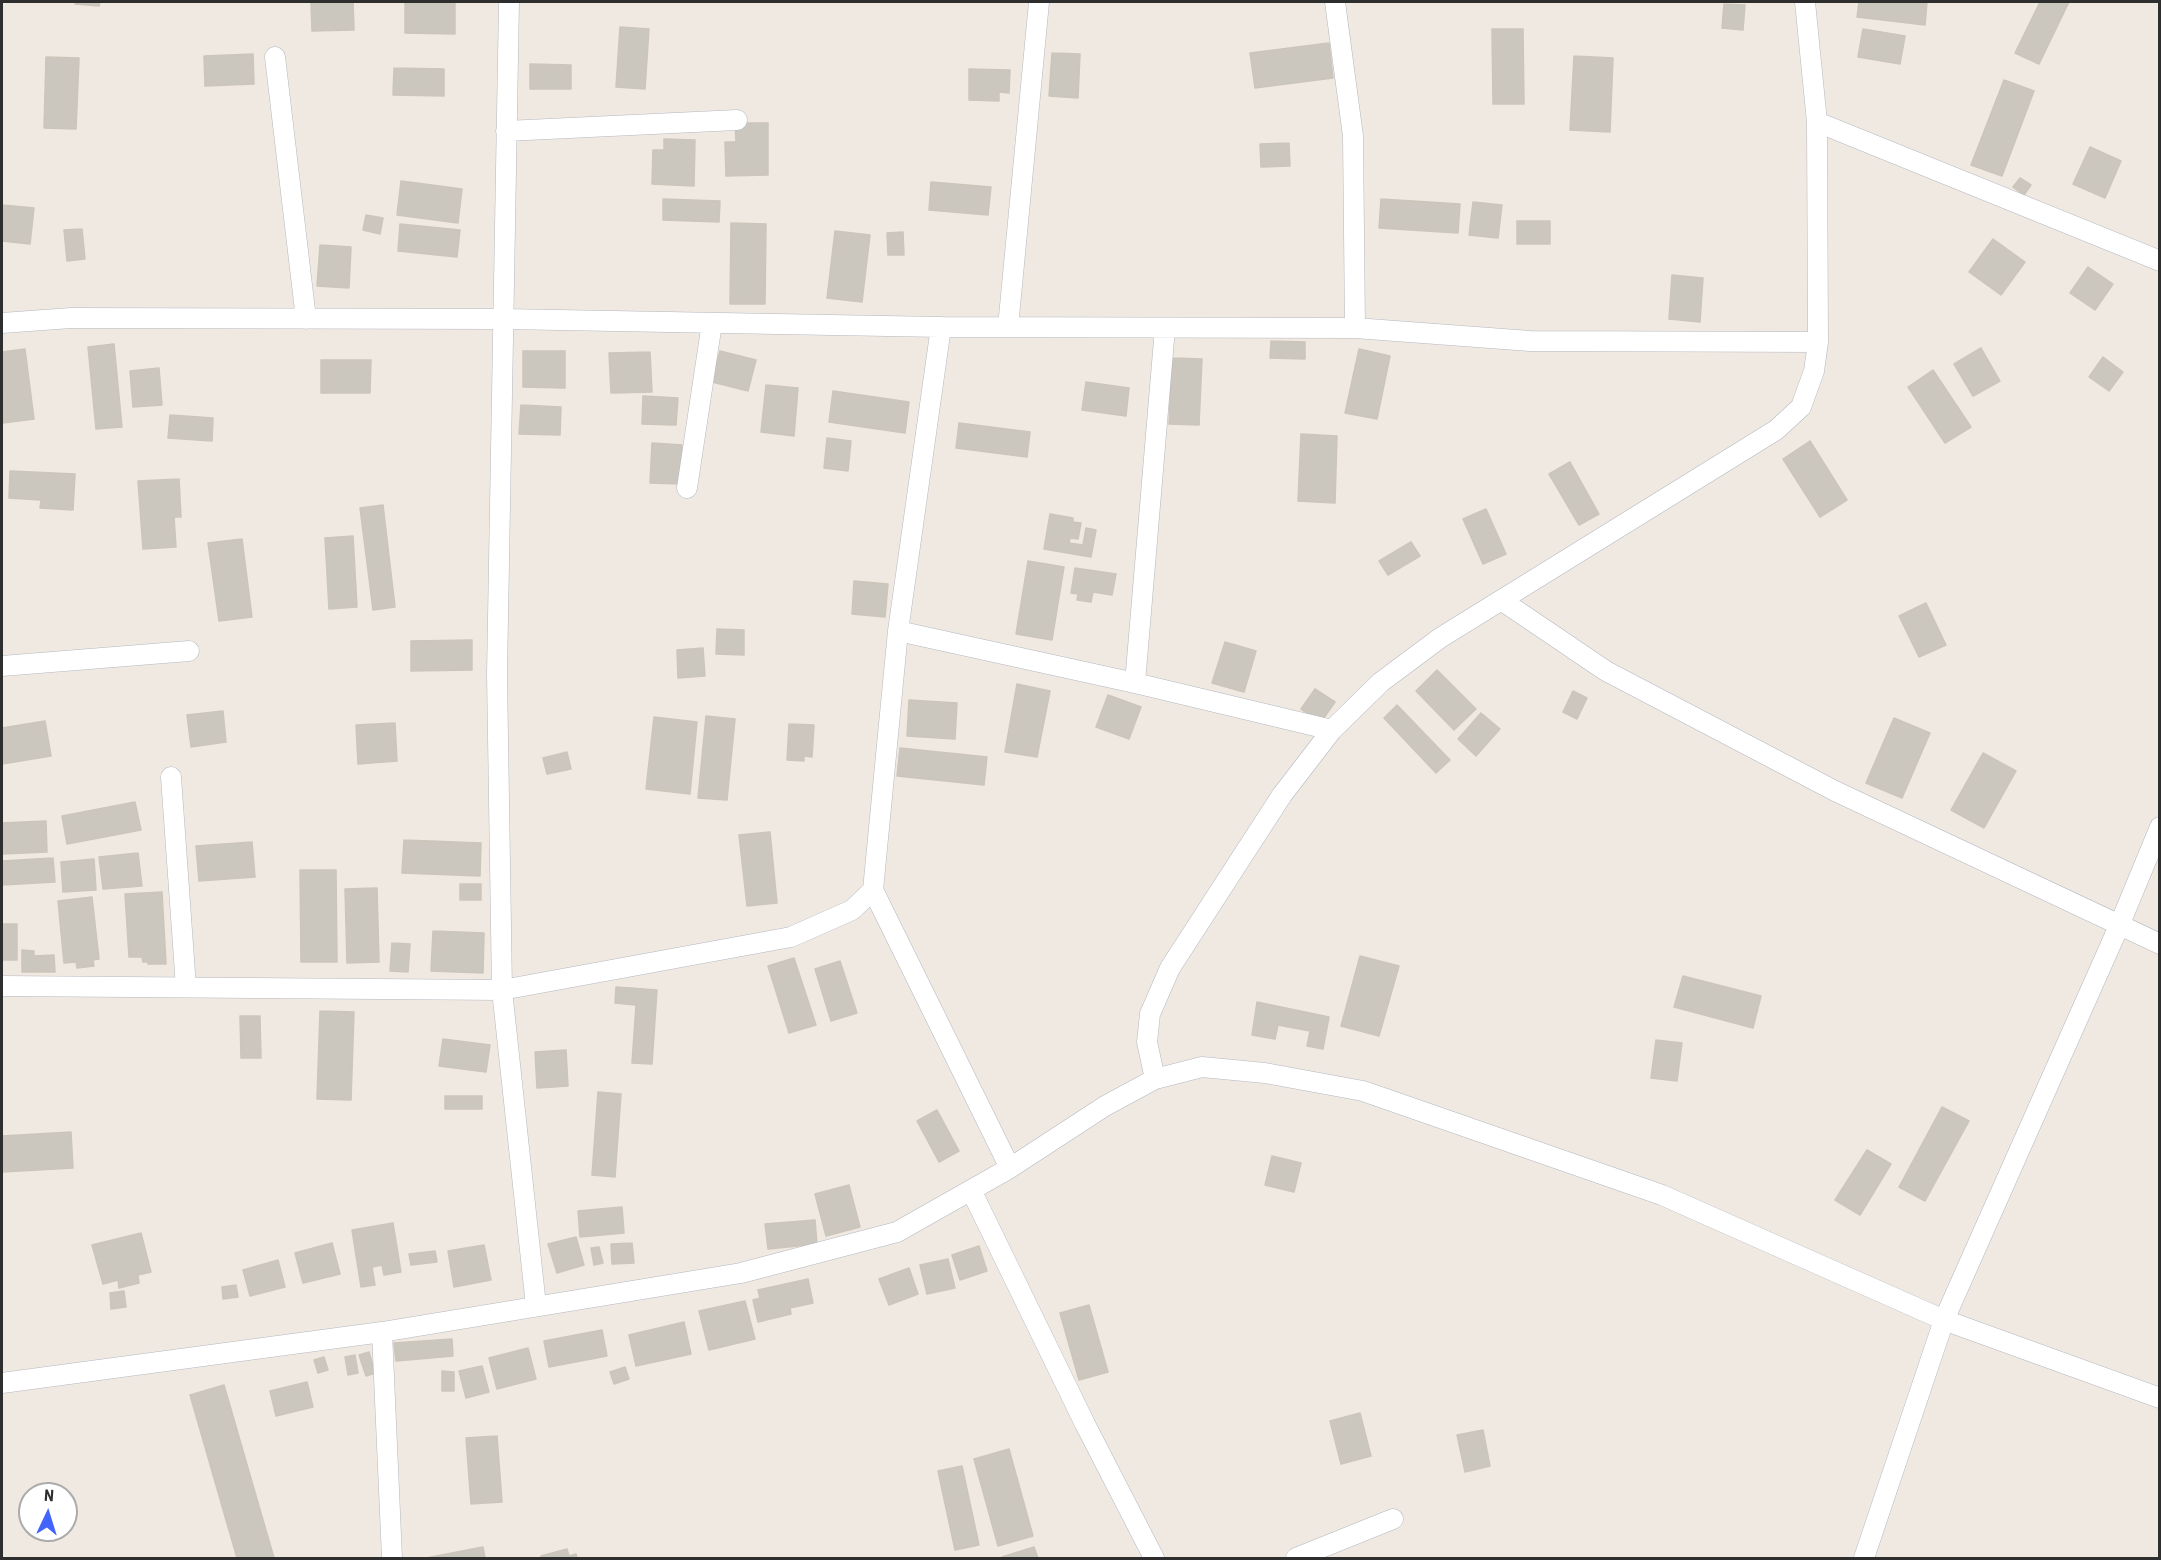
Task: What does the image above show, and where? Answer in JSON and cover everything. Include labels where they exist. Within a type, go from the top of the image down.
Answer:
[{"type":"street","points":[[508,2],[497,674],[502,990],[536,1306]]},
{"type":"street","points":[[1008,327],[1039,2]]},
{"type":"street","points":[[1335,2],[1353,136],[1355,328]]},
{"type":"street","points":[[1155,1079],[1147,1042],[1150,1014],[1170,968],[1282,795],[1332,730],[1381,682],[1440,638],[1776,430],[1801,407],[1814,372],[1818,342],[1817,122],[1805,2]]},
{"type":"street","points":[[275,57],[306,319]]},
{"type":"street","points":[[506,131],[737,120]]},
{"type":"street","points":[[1817,122],[2160,261]]},
{"type":"street","points":[[2,323],[71,318],[504,319],[941,327],[1355,328],[1530,341],[1818,342]]},
{"type":"street","points":[[687,488],[712,323]]},
{"type":"street","points":[[941,327],[898,631],[873,890],[1010,1168]]},
{"type":"street","points":[[1135,683],[1165,328]]},
{"type":"street","points":[[1501,600],[1606,671],[1835,790],[2160,944]]},
{"type":"street","points":[[898,631],[1135,683],[1332,730]]},
{"type":"street","points":[[2,666],[189,651]]},
{"type":"street","points":[[171,777],[186,987]]},
{"type":"street","points":[[1864,1558],[1944,1320],[2119,926],[2160,827]]},
{"type":"street","points":[[2,986],[502,990],[791,937],[852,910],[873,890]]},
{"type":"street","points":[[2,1383],[381,1332],[741,1273],[853,1244],[897,1232],[1010,1168],[1105,1106],[1155,1079],[1202,1067],[1265,1073],[1363,1091],[1662,1195],[1944,1320],[2160,1398]]},
{"type":"street","points":[[971,1190],[1084,1424],[1154,1558]]},
{"type":"street","points":[[381,1332],[392,1558]]},
{"type":"street","points":[[1296,1558],[1393,1519]]},
{"type":"building","points":[[76,2],[100,2],[99,6],[75,4]]},
{"type":"building","points":[[311,2],[353,2],[354,30],[312,31]]},
{"type":"building","points":[[405,2],[455,2],[455,34],[405,33]]},
{"type":"building","points":[[1859,2],[1927,2],[1925,25],[1857,17]]},
{"type":"building","points":[[2040,2],[2069,2],[2039,64],[2015,53]]},
{"type":"building","points":[[1724,4],[1745,5],[1743,30],[1722,28]]},
{"type":"building","points":[[620,27],[649,29],[645,89],[616,87]]},
{"type":"building","points":[[1492,29],[1523,29],[1524,104],[1493,104]]},
{"type":"building","points":[[1863,29],[1905,36],[1900,64],[1858,57]]},
{"type":"building","points":[[1329,43],[1333,78],[1255,88],[1250,53]]},
{"type":"building","points":[[1052,53],[1080,54],[1078,98],[1049,96]]},
{"type":"building","points":[[253,54],[254,84],[205,86],[204,56]]},
{"type":"building","points":[[1574,56],[1613,58],[1610,132],[1570,130]]},
{"type":"building","points":[[46,57],[79,58],[76,129],[44,128]]},
{"type":"building","points":[[530,64],[571,65],[571,89],[530,89]]},
{"type":"building","points":[[394,68],[444,69],[444,96],[393,95]]},
{"type":"building","points":[[969,69],[1010,70],[1009,93],[999,92],[999,101],[969,100]]},
{"type":"building","points":[[2004,80],[2034,91],[2002,176],[1971,165]]},
{"type":"building","points":[[735,123],[768,123],[768,175],[726,176],[725,142],[736,142]]},
{"type":"building","points":[[664,139],[695,140],[694,186],[652,184],[653,150],[664,150]]},
{"type":"building","points":[[1289,143],[1290,166],[1261,167],[1260,144]]},
{"type":"building","points":[[2090,147],[2121,161],[2105,198],[2073,184]]},
{"type":"building","points":[[2020,178],[2031,185],[2024,195],[2013,187]]},
{"type":"building","points":[[401,181],[462,189],[458,223],[397,215]]},
{"type":"building","points":[[931,182],[991,187],[988,215],[929,210]]},
{"type":"building","points":[[663,199],[720,201],[719,222],[663,220]]},
{"type":"building","points":[[1381,199],[1460,204],[1458,233],[1379,228]]},
{"type":"building","points":[[1473,202],[1502,205],[1498,238],[1469,235]]},
{"type":"building","points":[[2,205],[34,208],[30,244],[2,241]]},
{"type":"building","points":[[366,215],[383,218],[380,234],[363,230]]},
{"type":"building","points":[[1517,221],[1550,221],[1550,244],[1517,244]]},
{"type":"building","points":[[731,223],[766,224],[765,304],[730,304]]},
{"type":"building","points":[[400,224],[460,230],[457,257],[398,251]]},
{"type":"building","points":[[82,229],[85,259],[67,261],[64,230]]},
{"type":"building","points":[[835,231],[870,235],[862,302],[827,298]]},
{"type":"building","points":[[903,232],[904,255],[888,255],[887,233]]},
{"type":"building","points":[[1993,239],[2025,262],[2001,295],[1969,272]]},
{"type":"building","points":[[320,245],[351,247],[349,288],[317,286]]},
{"type":"building","points":[[2088,267],[2113,284],[2095,310],[2070,293]]},
{"type":"building","points":[[1672,275],[1703,278],[1700,322],[1669,319]]},
{"type":"building","points":[[1271,341],[1305,342],[1305,359],[1270,358]]},
{"type":"building","points":[[114,344],[122,427],[96,429],[88,347]]},
{"type":"building","points":[[1981,348],[2000,381],[1973,396],[1954,364]]},
{"type":"building","points":[[25,349],[34,419],[3,423],[2,352]]},
{"type":"building","points":[[1359,349],[1390,356],[1377,419],[1345,413]]},
{"type":"building","points":[[523,351],[565,351],[565,388],[523,387]]},
{"type":"building","points":[[720,351],[756,360],[748,391],[712,382]]},
{"type":"building","points":[[650,352],[652,392],[611,393],[609,353]]},
{"type":"building","points":[[2103,357],[2123,372],[2109,391],[2089,377]]},
{"type":"building","points":[[1172,358],[1202,359],[1199,425],[1169,424]]},
{"type":"building","points":[[321,360],[371,360],[370,393],[321,393]]},
{"type":"building","points":[[159,368],[162,405],[133,407],[130,371]]},
{"type":"building","points":[[1933,370],[1971,427],[1945,443],[1908,387]]},
{"type":"building","points":[[1086,382],[1129,388],[1126,416],[1082,410]]},
{"type":"building","points":[[766,385],[798,388],[794,436],[761,432]]},
{"type":"building","points":[[833,391],[909,402],[905,433],[829,422]]},
{"type":"building","points":[[643,396],[678,398],[676,425],[642,424]]},
{"type":"building","points":[[521,405],[561,407],[560,435],[519,434]]},
{"type":"building","points":[[170,415],[213,418],[212,441],[168,438]]},
{"type":"building","points":[[959,423],[1030,432],[1027,457],[956,448]]},
{"type":"building","points":[[1301,434],[1337,436],[1335,503],[1298,501]]},
{"type":"building","points":[[827,438],[851,441],[848,471],[824,468]]},
{"type":"building","points":[[1810,441],[1847,500],[1820,517],[1783,459]]},
{"type":"building","points":[[652,443],[682,445],[680,484],[650,483]]},
{"type":"building","points":[[1570,462],[1599,514],[1579,525],[1549,474]]},
{"type":"building","points":[[10,471],[75,474],[73,510],[40,508],[41,500],[9,498]]},
{"type":"building","points":[[179,479],[181,517],[174,517],[176,547],[143,549],[138,481]]},
{"type":"building","points":[[383,505],[395,607],[373,610],[360,508]]},
{"type":"building","points":[[1486,509],[1506,554],[1483,564],[1463,519]]},
{"type":"building","points":[[1050,514],[1073,518],[1073,522],[1081,523],[1078,539],[1070,538],[1069,543],[1083,545],[1086,528],[1096,530],[1091,557],[1044,549]]},
{"type":"building","points":[[353,536],[357,607],[329,609],[325,538]]},
{"type":"building","points":[[242,539],[252,617],[219,621],[208,543]]},
{"type":"building","points":[[1411,542],[1420,556],[1388,575],[1379,561]]},
{"type":"building","points":[[1028,561],[1064,567],[1052,640],[1016,634]]},
{"type":"building","points":[[1075,568],[1116,574],[1112,595],[1093,592],[1091,602],[1077,600],[1078,594],[1071,593]]},
{"type":"building","points":[[854,581],[888,584],[885,617],[852,614]]},
{"type":"building","points":[[1926,603],[1946,645],[1919,657],[1899,616]]},
{"type":"building","points":[[717,629],[744,630],[744,655],[716,654]]},
{"type":"building","points":[[472,640],[472,670],[411,671],[411,641]]},
{"type":"building","points":[[1225,642],[1256,651],[1244,692],[1212,683]]},
{"type":"building","points":[[703,648],[705,676],[678,678],[677,650]]},
{"type":"building","points":[[1437,670],[1476,709],[1454,730],[1416,691]]},
{"type":"building","points":[[1017,684],[1050,691],[1037,757],[1005,752]]},
{"type":"building","points":[[1315,689],[1335,702],[1321,722],[1301,709]]},
{"type":"building","points":[[1573,691],[1587,698],[1577,719],[1563,712]]},
{"type":"building","points":[[1108,695],[1141,707],[1129,739],[1096,727]]},
{"type":"building","points":[[909,700],[957,703],[955,739],[907,736]]},
{"type":"building","points":[[1397,705],[1450,760],[1436,773],[1384,718]]},
{"type":"building","points":[[223,711],[226,742],[191,747],[187,715]]},
{"type":"building","points":[[1481,713],[1500,729],[1476,756],[1458,739]]},
{"type":"building","points":[[706,716],[735,719],[727,800],[698,798]]},
{"type":"building","points":[[654,717],[697,722],[690,794],[646,789]]},
{"type":"building","points":[[1894,718],[1930,733],[1902,798],[1866,783]]},
{"type":"building","points":[[45,721],[51,756],[2,764],[2,728]]},
{"type":"building","points":[[395,723],[397,761],[358,764],[356,725]]},
{"type":"building","points":[[789,724],[814,725],[812,757],[804,756],[804,761],[787,760]]},
{"type":"building","points":[[900,748],[987,757],[984,785],[897,776]]},
{"type":"building","points":[[567,752],[571,769],[547,774],[543,758]]},
{"type":"building","points":[[1983,753],[2016,771],[1984,828],[1951,810]]},
{"type":"building","points":[[135,802],[141,830],[67,844],[62,816]]},
{"type":"building","points":[[46,821],[47,852],[2,854],[2,823]]},
{"type":"building","points":[[770,832],[777,903],[747,906],[739,835]]},
{"type":"building","points":[[404,840],[481,843],[480,876],[402,873]]},
{"type":"building","points":[[252,842],[255,877],[199,881],[196,846]]},
{"type":"building","points":[[138,853],[142,886],[103,889],[99,857]]},
{"type":"building","points":[[53,858],[55,882],[2,885],[2,861]]},
{"type":"building","points":[[94,859],[96,890],[63,892],[61,862]]},
{"type":"building","points":[[300,870],[336,870],[337,962],[301,962]]},
{"type":"building","points":[[460,884],[481,884],[481,900],[460,900]]},
{"type":"building","points":[[377,888],[379,962],[347,963],[345,889]]},
{"type":"building","points":[[162,892],[166,964],[148,964],[148,962],[143,962],[142,957],[129,957],[125,894]]},
{"type":"building","points":[[92,897],[99,959],[93,960],[94,966],[77,968],[76,962],[64,963],[58,901]]},
{"type":"building","points":[[2,924],[17,924],[17,960],[2,960]]},
{"type":"building","points":[[433,931],[484,933],[483,973],[431,971]]},
{"type":"building","points":[[392,943],[410,944],[408,972],[390,971]]},
{"type":"building","points":[[22,950],[34,951],[34,956],[54,955],[55,972],[22,972]]},
{"type":"building","points":[[1360,956],[1399,966],[1379,1036],[1341,1026]]},
{"type":"building","points":[[794,958],[816,1025],[789,1033],[768,966]]},
{"type":"building","points":[[840,961],[857,1013],[831,1021],[815,969]]},
{"type":"building","points":[[1683,976],[1761,996],[1753,1028],[1674,1007]]},
{"type":"building","points":[[616,987],[657,990],[652,1064],[632,1063],[636,1005],[615,1003]]},
{"type":"building","points":[[1257,1002],[1329,1017],[1323,1049],[1307,1046],[1310,1031],[1278,1025],[1275,1039],[1252,1035]]},
{"type":"building","points":[[320,1011],[354,1012],[351,1100],[317,1099]]},
{"type":"building","points":[[240,1016],[260,1016],[261,1058],[241,1058]]},
{"type":"building","points":[[443,1039],[490,1045],[486,1072],[439,1066]]},
{"type":"building","points":[[1656,1040],[1682,1043],[1677,1081],[1651,1078]]},
{"type":"building","points":[[566,1050],[568,1086],[537,1088],[535,1052]]},
{"type":"building","points":[[598,1092],[621,1094],[615,1177],[592,1175]]},
{"type":"building","points":[[445,1096],[482,1096],[482,1109],[445,1109]]},
{"type":"building","points":[[1942,1107],[1969,1121],[1925,1201],[1899,1187]]},
{"type":"building","points":[[937,1110],[959,1151],[939,1162],[917,1121]]},
{"type":"building","points":[[71,1132],[73,1168],[2,1172],[2,1136]]},
{"type":"building","points":[[1867,1150],[1891,1164],[1860,1215],[1835,1200]]},
{"type":"building","points":[[1272,1156],[1301,1163],[1294,1192],[1265,1185]]},
{"type":"building","points":[[849,1185],[860,1227],[826,1236],[815,1194]]},
{"type":"building","points":[[622,1207],[624,1233],[580,1237],[578,1211]]},
{"type":"building","points":[[815,1220],[817,1244],[768,1249],[765,1224]]},
{"type":"building","points":[[393,1223],[401,1272],[384,1275],[382,1265],[372,1267],[375,1285],[361,1287],[352,1230]]},
{"type":"building","points":[[141,1233],[151,1272],[138,1275],[139,1283],[119,1288],[118,1280],[103,1284],[92,1245]]},
{"type":"building","points":[[576,1237],[584,1265],[557,1273],[548,1244]]},
{"type":"building","points":[[332,1243],[340,1274],[303,1283],[295,1253]]},
{"type":"building","points":[[632,1243],[634,1263],[612,1264],[611,1244]]},
{"type":"building","points":[[484,1245],[491,1280],[454,1287],[448,1251]]},
{"type":"building","points":[[979,1246],[987,1271],[960,1280],[952,1255]]},
{"type":"building","points":[[599,1247],[603,1263],[594,1265],[591,1248]]},
{"type":"building","points":[[435,1251],[437,1262],[411,1265],[409,1254]]},
{"type":"building","points":[[948,1259],[955,1288],[927,1294],[920,1265]]},
{"type":"building","points":[[278,1260],[285,1287],[250,1296],[243,1270]]},
{"type":"building","points":[[909,1268],[918,1294],[889,1305],[879,1279]]},
{"type":"building","points":[[808,1279],[813,1303],[790,1308],[791,1314],[758,1322],[753,1300],[760,1298],[758,1290]]},
{"type":"building","points":[[236,1285],[238,1297],[223,1299],[222,1287]]},
{"type":"building","points":[[124,1291],[126,1307],[111,1309],[110,1293]]},
{"type":"building","points":[[745,1301],[755,1339],[709,1350],[699,1311]]},
{"type":"building","points":[[1089,1305],[1108,1372],[1079,1380],[1060,1313]]},
{"type":"building","points":[[684,1322],[691,1354],[636,1366],[629,1335]]},
{"type":"building","points":[[602,1330],[607,1356],[549,1367],[544,1341]]},
{"type":"building","points":[[452,1339],[453,1356],[396,1361],[394,1343]]},
{"type":"building","points":[[528,1348],[536,1379],[497,1389],[489,1358]]},
{"type":"building","points":[[369,1352],[375,1373],[366,1376],[359,1355]]},
{"type":"building","points":[[355,1355],[358,1373],[348,1375],[345,1357]]},
{"type":"building","points":[[324,1357],[328,1370],[318,1373],[314,1360]]},
{"type":"building","points":[[482,1366],[489,1392],[466,1398],[459,1371]]},
{"type":"building","points":[[625,1367],[629,1379],[614,1384],[610,1372]]},
{"type":"building","points":[[442,1371],[454,1372],[454,1391],[442,1391]]},
{"type":"building","points":[[307,1382],[313,1407],[276,1416],[270,1391]]},
{"type":"building","points":[[224,1385],[274,1558],[237,1558],[190,1395]]},
{"type":"building","points":[[1360,1413],[1371,1456],[1341,1464],[1330,1421]]},
{"type":"building","points":[[1483,1430],[1490,1466],[1465,1472],[1457,1435]]},
{"type":"building","points":[[497,1436],[502,1502],[471,1504],[466,1438]]},
{"type":"building","points":[[1009,1449],[1033,1536],[998,1546],[974,1459]]},
{"type":"building","points":[[962,1466],[979,1545],[955,1550],[938,1471]]},
{"type":"building","points":[[483,1547],[485,1558],[426,1558]]},
{"type":"building","points":[[1034,1547],[1038,1558],[1002,1558],[1002,1557]]},
{"type":"building","points":[[567,1549],[569,1556],[576,1554],[577,1558],[541,1558],[541,1556]]}]
